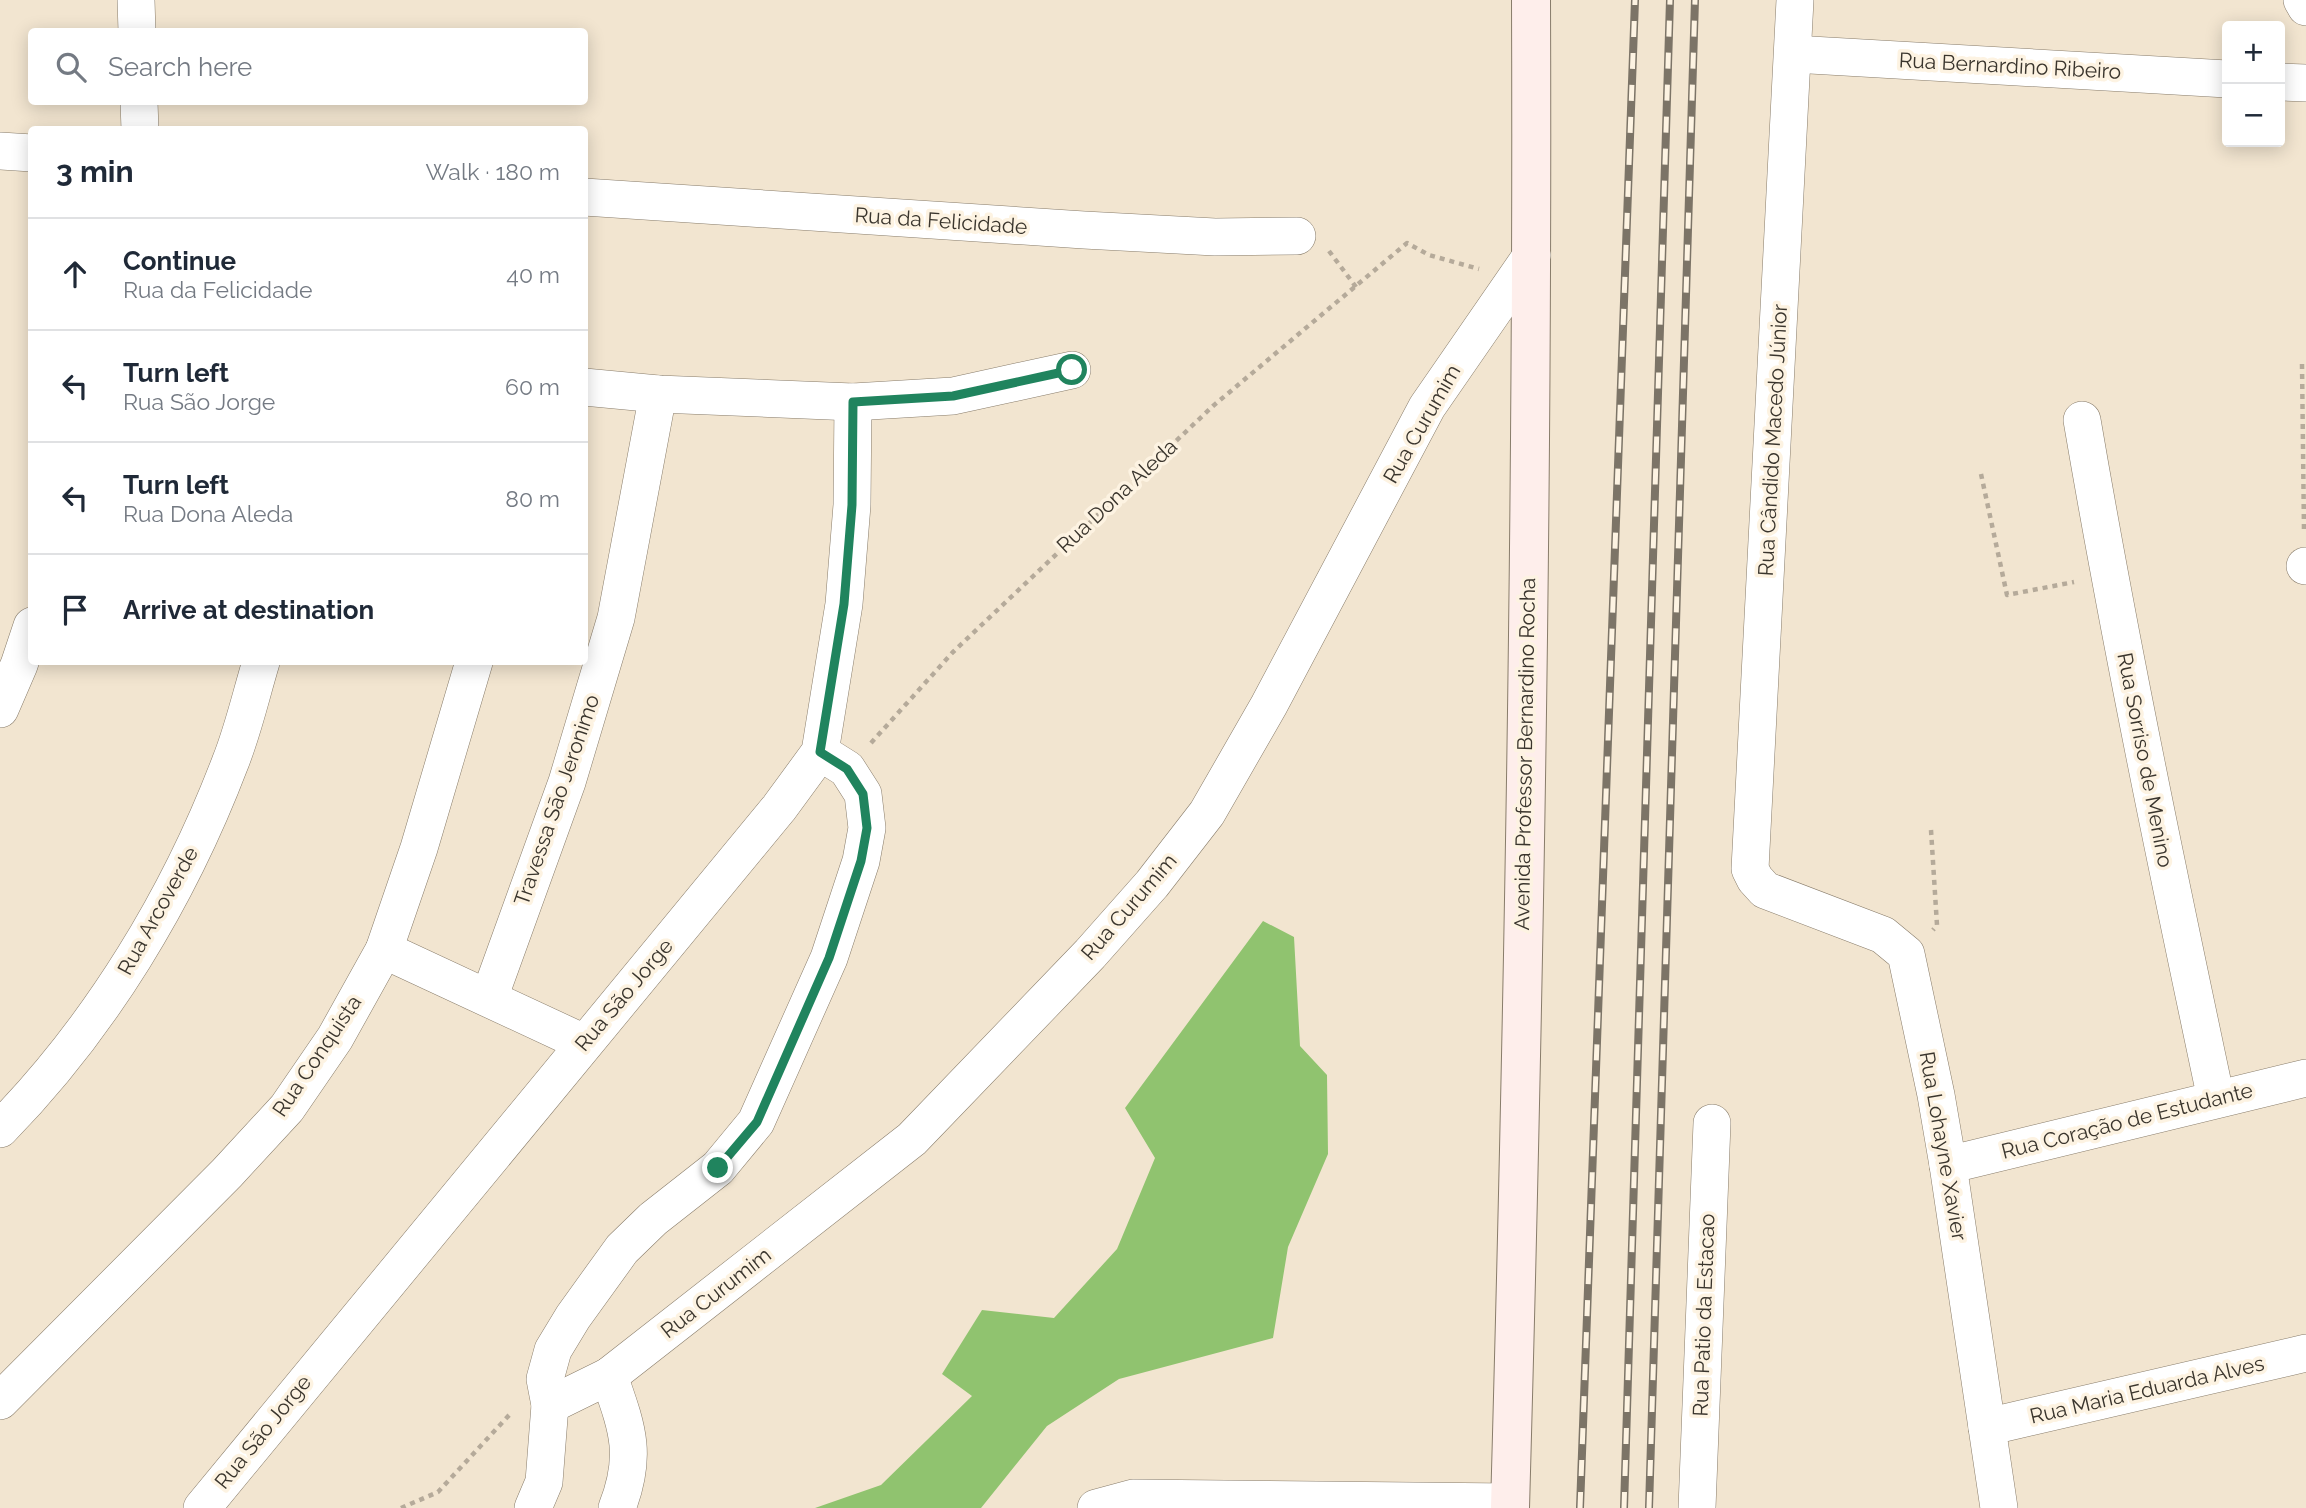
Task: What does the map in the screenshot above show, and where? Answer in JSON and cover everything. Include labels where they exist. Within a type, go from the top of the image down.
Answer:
[{"type":"main road","name":"Avenida Professor Bernardino Rocha","points":[[1510,1505],[1522,966],[1523,267],[1531,0]]},
{"type":"street","points":[[136,0],[137,28]]},
{"type":"street","name":"Rua Cândido Macedo Júnior","points":[[1795,0],[1751,869],[1755,879],[1765,890],[1883,935],[1906,954]]},
{"type":"street","points":[[2302,0],[2306,7]]},
{"type":"street","name":"Rua Bernardino Ribeiro","points":[[1793,54],[2222,79]]},
{"type":"street","points":[[2285,82],[2306,83]]},
{"type":"street","points":[[139,105],[140,126]]},
{"type":"street","points":[[0,150],[28,153]]},
{"type":"street","name":"Rua da Felicidade","points":[[588,197],[1084,230],[1215,237],[1297,236]]},
{"type":"street","name":"Rua Curumim","points":[[549,1398],[609,1376],[912,1139],[1090,954],[1152,884],[1207,813],[1269,705],[1427,407],[1523,267]]},
{"type":"street","points":[[588,387],[658,394],[853,402],[953,396],[1072,370]]},
{"type":"street","name":"Travessa Sāo Jeronimo","points":[[489,998],[566,782],[616,618],[658,394]]},
{"type":"street","name":"Rua São Jorge","points":[[202,1508],[779,808],[833,760],[852,505],[853,402]]},
{"type":"street","name":"Rua Sorriso de Menino","points":[[2082,420],[2145,765],[2216,1099]]},
{"type":"street","points":[[0,709],[28,638]]},
{"type":"street","name":"Rua Arcoverde","points":[[0,1129],[23,1105],[106,1000],[181,877],[231,762],[260,665]]},
{"type":"street","name":"Rua Conquista","points":[[0,1401],[227,1173],[287,1108],[335,1038],[384,950],[419,848],[473,665]]},
{"type":"street","points":[[533,1508],[544,1482],[549,1398],[545,1379],[553,1350],[573,1317],[622,1249],[653,1219],[718,1168],[757,1122],[829,958],[861,861],[867,828],[863,794],[833,760]]},
{"type":"street","points":[[384,950],[584,1043]]},
{"type":"street","name":"Rua Lohayne Xavier","points":[[1906,954],[1948,1165],[1999,1508]]},
{"type":"street","name":"Rua Coração de Estudante","points":[[1948,1165],[2306,1078]]},
{"type":"street","name":"Rua Patio da Estacao","points":[[1697,1508],[1712,1123]]},
{"type":"street","name":"Rua Maria Eduarda Alves","points":[[1987,1427],[2306,1353]]},
{"type":"street","points":[[609,1376],[626,1427],[630,1456],[626,1484],[617,1508]]},
{"type":"street","points":[[1096,1508],[1133,1498],[1510,1505]]},
{"type":"path","name":"Rua Dona Aleda","points":[[833,760],[953,652],[1213,406],[1407,243],[1429,255],[1523,267]]},
{"type":"path","points":[[2302,364],[2305,566]]},
{"type":"path","points":[[1981,474],[2007,596],[2109,576]]},
{"type":"path","points":[[1906,954],[1937,925],[1931,830]]},
{"type":"path","points":[[401,1508],[438,1492],[526,1398],[549,1398]]},
{"type":"green space","points":[[1263,921],[1294,937],[1300,1046],[1327,1075],[1328,1154],[1288,1247],[1273,1338],[1119,1379],[1047,1426],[981,1508],[815,1508],[881,1485],[972,1396],[942,1374],[982,1310],[1054,1318],[1117,1249],[1155,1158],[1125,1108]]},
{"type":"railway","points":[[1580,1508],[1635,0]]},
{"type":"railway","points":[[1624,1508],[1670,0]]},
{"type":"railway","points":[[1649,1508],[1695,0]]},
{"type":"route","points":[[718,1168],[757,1122],[829,958],[861,861],[867,828],[863,794],[847,769],[820,752],[844,604],[852,505],[853,402],[953,396],[1072,370]]}]
